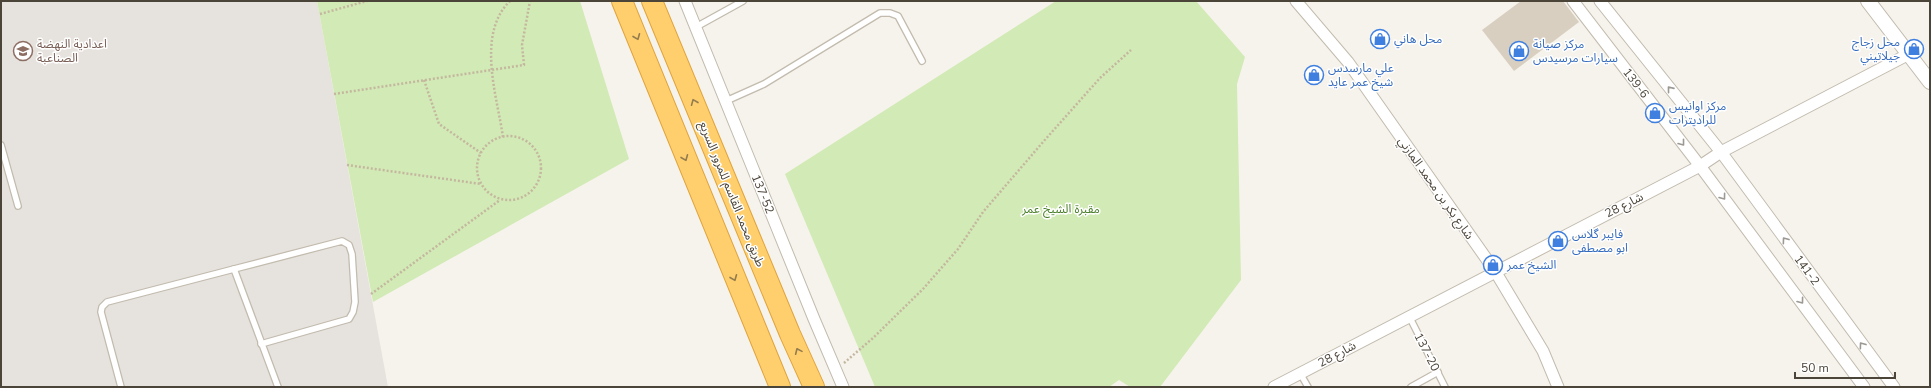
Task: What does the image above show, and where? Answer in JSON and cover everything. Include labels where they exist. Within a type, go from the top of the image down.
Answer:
[{"type":"highway","points":[[622,1],[780,387]]},
{"type":"highway","name":"طريق محمد القاسم للمرور السريع","points":[[652,1],[786,327],[814,387]]},
{"type":"street","name":"137-52","points":[[685,1],[844,387]]},
{"type":"street","name":"شارع بكر بن محمد المازني","points":[[1296,1],[1348,62],[1495,272],[1542,351],[1558,387]]},
{"type":"street","name":"139-6","points":[[1573,1],[1700,166]]},
{"type":"street","name":"139-6","points":[[1600,1],[1721,152]]},
{"type":"street","points":[[1868,1],[1930,82]]},
{"type":"street","name":"شارع 28","points":[[1282,385],[1300,373],[1700,166],[1721,152],[1909,54]]},
{"type":"street","name":"141-2","points":[[1721,152],[1894,387]]},
{"type":"street","name":"141-2","points":[[1700,166],[1864,387]]},
{"type":"lane","points":[[696,27],[743,1]]},
{"type":"lane","points":[[726,101],[764,84],[880,13],[890,13],[898,16],[922,60]]},
{"type":"lane","points":[[1,145],[18,206]]},
{"type":"lane","points":[[121,387],[101,312],[102,307],[107,302],[342,241],[349,245],[352,254],[355,302],[353,312],[349,319],[261,344]]},
{"type":"lane","points":[[234,269],[278,387]]},
{"type":"lane","name":"137-20","points":[[1409,316],[1445,387]]},
{"type":"lane","points":[[1411,387],[1438,372]]},
{"type":"lane","points":[[1300,373],[1308,387]]},
{"type":"path","points":[[320,14],[367,1]]},
{"type":"path","points":[[503,137],[492,69],[491,38],[501,12],[510,1]]},
{"type":"path","points":[[334,94],[524,65],[522,45],[530,1]]},
{"type":"path","points":[[836,369],[873,338],[923,289],[958,249],[983,212],[1043,142],[1100,78],[1131,50]]},
{"type":"path","points":[[424,80],[440,124],[480,153]]},
{"type":"path","points":[[510,136],[520,138],[530,143],[537,152],[541,162],[541,173],[535,187],[522,198],[512,200],[501,199],[491,195],[481,184],[476,168],[480,153],[490,142],[503,137],[510,136]]},
{"type":"path","points":[[347,165],[481,184]]},
{"type":"path","points":[[371,294],[501,199]]},
{"type":"shaded area","points":[[1,1],[317,1],[388,387],[1,387]]},
{"type":"green space","points":[[317,1],[580,1],[629,159],[373,302]]},
{"type":"green space","name":"مقبرة الشيخ عمر","points":[[1056,1],[1196,1],[1245,57],[1237,84],[1241,280],[1160,387],[1130,387],[1119,380],[1109,387],[875,387],[785,174]]},
{"type":"building","name":"مركز صيانة سيارات مرسيدس","points":[[1521,1],[1563,1],[1579,22],[1514,71],[1482,30]]},
{"type":"place","name":"محل هاني","points":[[1380,39]]},
{"type":"place","name":"محل زجاج جيلاتيني","points":[[1914,49]]},
{"type":"place","name":"اعدادية النهضة الصناعبة","points":[[23,51]]},
{"type":"place","name":"مركز صيانة سيارات مرسيدس","points":[[1519,51]]},
{"type":"place","name":"علي مارسدس شيخ عمر عايد","points":[[1314,75]]},
{"type":"place","name":"مركز اوانيس للراديترات","points":[[1655,113]]},
{"type":"place","name":"فايبر گلاس ابو مصطفى","points":[[1558,241]]},
{"type":"place","name":"الشيخ عمر","points":[[1493,265]]}]
